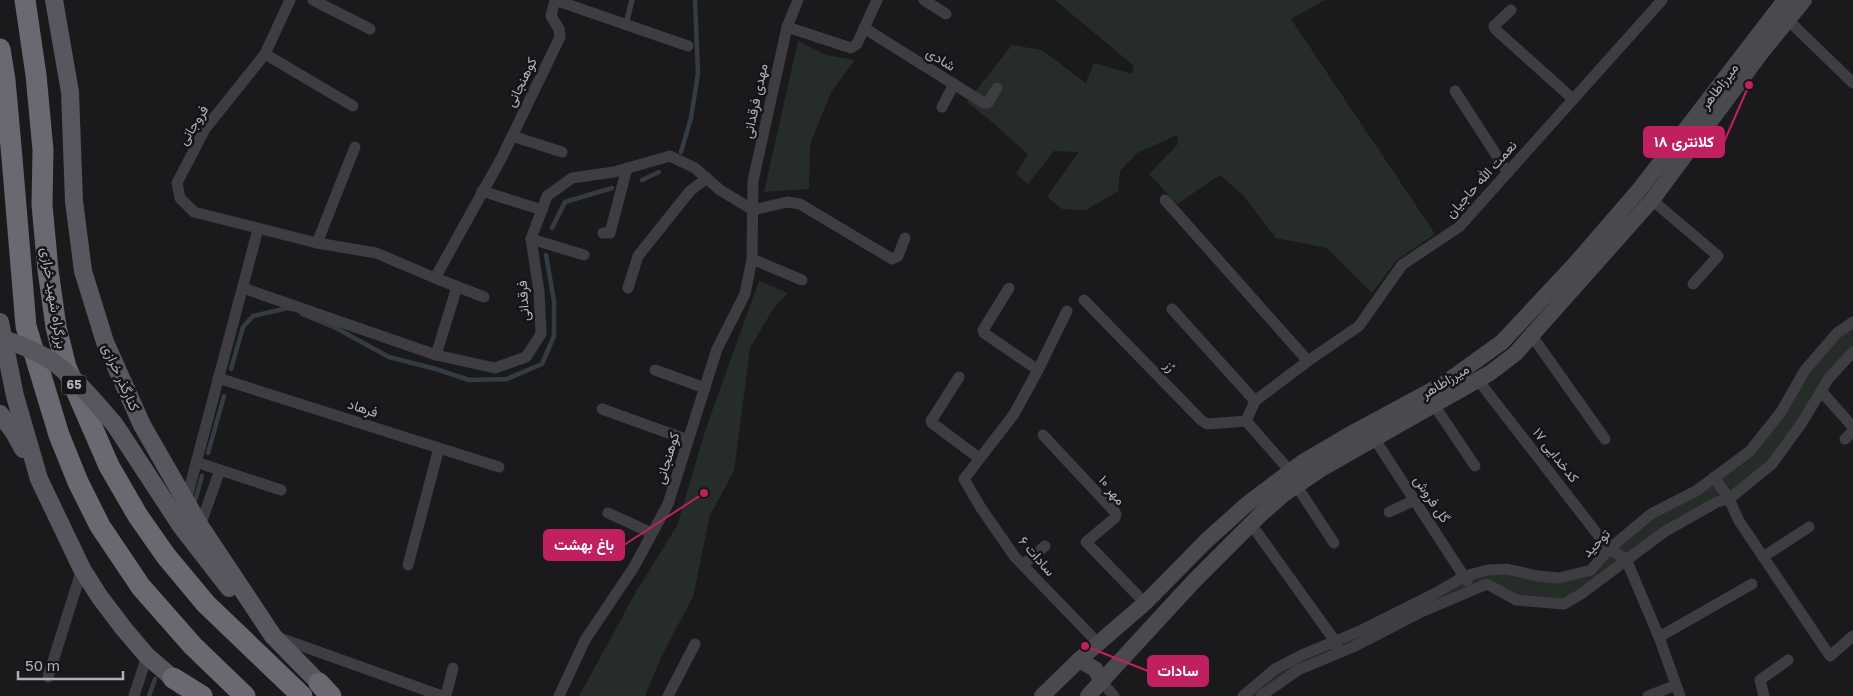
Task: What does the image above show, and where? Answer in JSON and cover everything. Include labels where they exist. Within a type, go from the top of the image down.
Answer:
[{"type":"highway","name":"بزرگراه شهید خرازی","points":[[25,0],[36,76],[43,150],[42,205],[48,270],[56,327],[66,367],[109,466],[138,516],[166,556],[206,604],[302,696]]},
{"type":"highway","name":"بزرگراه شهید خرازی","points":[[0,49],[5,80],[26,326],[59,435],[78,482],[100,526],[141,587],[193,646],[245,696]]},
{"type":"highway","points":[[172,678],[202,696]]},
{"type":"main road","name":"کنارگذر خرازی","points":[[54,0],[70,92],[74,201],[83,271],[108,351],[142,425],[200,526],[273,636],[328,692]]},
{"type":"main road","name":"میرزاطاهر","points":[[1088,696],[1194,581],[1284,494],[1293,478],[1356,431],[1445,383],[1502,342],[1575,264],[1639,190],[1786,0]]},
{"type":"main road","name":"میرزاطاهر","points":[[1042,696],[1079,660],[1100,644],[1145,603],[1206,541],[1239,511],[1293,478],[1374,438],[1478,380],[1515,354],[1652,200],[1761,53],[1804,0]]},
{"type":"main road","points":[[0,322],[15,396],[39,479]]},
{"type":"main road","points":[[0,338],[19,344],[56,364],[91,398],[115,425],[181,526],[220,578],[273,636]]},
{"type":"main road","points":[[0,414],[7,431],[39,479],[82,570],[99,596],[147,656],[194,696]]},
{"type":"main road","points":[[1079,660],[1095,669],[1102,682]]},
{"type":"street","name":"فروجانی","points":[[258,229],[194,212],[180,198],[177,182],[204,129],[265,54],[290,0]]},
{"type":"street","points":[[313,0],[370,29]]},
{"type":"street","points":[[555,0],[688,46]]},
{"type":"street","name":"کوهنجانی","points":[[434,278],[512,136],[560,37],[559,29],[551,16],[555,0]]},
{"type":"street","name":"مهدی فرقدانی","points":[[753,210],[753,181],[787,27],[798,0]]},
{"type":"street","points":[[787,27],[851,48],[857,44],[878,0]]},
{"type":"street","points":[[924,0],[946,14]]},
{"type":"street","name":"نعمت الله حاجیان","points":[[1246,421],[1255,401],[1359,326],[1402,265],[1460,227],[1662,0]]},
{"type":"street","points":[[1511,10],[1494,26],[1496,30],[1573,99]]},
{"type":"street","points":[[1788,20],[1853,82]]},
{"type":"street","name":"شادی","points":[[864,28],[986,104],[996,88]]},
{"type":"street","points":[[265,54],[353,106]]},
{"type":"street","points":[[942,107],[954,84]]},
{"type":"street","points":[[1455,91],[1508,173]]},
{"type":"street","points":[[512,136],[562,152]]},
{"type":"street","points":[[317,243],[355,147]]},
{"type":"street","name":"فرقدانی","points":[[243,288],[436,354],[495,368],[526,357],[541,334],[539,291],[531,239],[547,196],[572,178],[614,172],[670,156],[695,168],[706,178]]},
{"type":"street","points":[[603,232],[610,233],[627,168]]},
{"type":"street","points":[[628,288],[638,256],[690,192],[706,178],[720,190],[753,210],[787,202],[800,204],[892,259],[898,256],[906,238]]},
{"type":"street","points":[[482,191],[542,210]]},
{"type":"street","points":[[1165,200],[1308,361]]},
{"type":"street","points":[[1652,200],[1718,256],[1693,284]]},
{"type":"street","name":"کوهنجانی","points":[[558,696],[585,640],[634,567],[668,504],[717,349],[745,294],[752,259],[753,210]]},
{"type":"street","points":[[186,501],[258,229],[317,243],[376,253],[484,297]]},
{"type":"street","points":[[531,239],[584,255]]},
{"type":"street","points":[[752,259],[802,280]]},
{"type":"street","points":[[436,354],[457,287]]},
{"type":"street","points":[[1009,288],[983,330],[984,333],[1038,370]]},
{"type":"street","name":"رُز","points":[[1084,300],[1201,420],[1207,424],[1246,421]]},
{"type":"street","points":[[1172,310],[1255,401]]},
{"type":"street","points":[[958,377],[931,421],[979,458],[1014,414],[1038,370],[1066,311]]},
{"type":"street","name":"توحید","points":[[1243,696],[1275,669],[1304,654],[1362,630],[1434,594],[1465,576],[1488,570],[1507,569],[1537,576],[1559,578],[1591,570],[1610,549],[1651,514],[1696,490],[1750,451],[1781,412],[1805,370],[1837,333],[1853,322]]},
{"type":"street","points":[[1532,336],[1605,439]]},
{"type":"street","points":[[1261,696],[1298,670],[1339,653],[1419,613],[1487,584],[1516,600],[1564,604],[1581,594],[1664,532],[1717,502],[1729,499],[1772,464],[1801,424],[1828,378],[1853,352]]},
{"type":"street","points":[[655,370],[704,388]]},
{"type":"street","name":"فرهاد","points":[[218,378],[500,466]]},
{"type":"street","name":"کدخدایی ۱۷","points":[[1478,380],[1610,549]]},
{"type":"street","points":[[1821,391],[1853,427]]},
{"type":"street","points":[[1434,405],[1475,466]]},
{"type":"street","points":[[602,408],[688,440]]},
{"type":"street","points":[[1246,421],[1293,478],[1334,543]]},
{"type":"street","name":"مهر ۱۰","points":[[1043,434],[1116,514],[1115,518],[1086,542],[1145,603]]},
{"type":"street","name":"گل فروش","points":[[1374,438],[1465,576],[1472,591]]},
{"type":"street","points":[[408,566],[438,448]]},
{"type":"street","name":"سادات ۶","points":[[979,458],[964,479],[980,508],[1023,565],[1100,644]]},
{"type":"street","points":[[196,462],[281,490]]},
{"type":"street","points":[[200,526],[220,470]]},
{"type":"street","points":[[1714,477],[1729,499],[1738,522],[1830,656],[1853,636]]},
{"type":"street","points":[[1389,512],[1415,500]]},
{"type":"street","points":[[608,513],[652,533]]},
{"type":"street","points":[[1251,524],[1334,641],[1339,653]]},
{"type":"street","points":[[1763,557],[1809,527]]},
{"type":"street","points":[[1023,565],[1045,546]]},
{"type":"street","points":[[1610,549],[1626,559],[1680,696]]},
{"type":"street","points":[[48,677],[82,570]]},
{"type":"street","points":[[1658,637],[1752,584]]},
{"type":"street","points":[[273,636],[442,696],[446,695],[453,668]]},
{"type":"street","points":[[668,696],[694,644]]},
{"type":"street","points":[[134,696],[147,656]]},
{"type":"street","points":[[1764,696],[1760,680],[1788,660]]},
{"type":"street","points":[[1102,682],[1114,696]]},
{"type":"street","points":[[1648,696],[1676,684]]},
{"type":"lane","points":[[626,24],[632,0]]},
{"type":"shaded area","points":[[1055,0],[1325,0],[1291,19],[1435,234],[1396,261],[1372,293],[1327,248],[1276,238],[1242,194],[1220,175],[1177,204],[1149,174],[1178,144],[1177,135],[1137,153],[1120,171],[1118,191],[1086,210],[1062,209],[1047,197],[1079,152],[1054,151],[1028,184],[1016,174],[1028,154],[967,102],[1012,45],[1042,50],[1086,83],[1094,63],[1132,74],[1134,66]]},
{"type":"shaded area","points":[[798,41],[826,55],[855,60],[831,92],[810,144],[809,189],[764,192]]},
{"type":"shaded area","points":[[759,281],[788,293],[773,309],[750,348],[734,471],[710,515],[693,597],[662,655],[645,696],[579,696],[636,592],[677,526],[706,428]]},
{"type":"shaded area","points":[[1853,325],[1853,351],[1770,460],[1730,496],[1565,601],[1518,597],[1489,583],[1421,610],[1259,696],[1246,696],[1276,668],[1488,572],[1543,578],[1592,572],[1653,514],[1750,454],[1807,371],[1840,335]]},
{"type":"waterway","points":[[681,152],[691,118],[698,73],[695,0]]},
{"type":"waterway","points":[[642,180],[659,172]]},
{"type":"waterway","points":[[552,228],[565,202],[612,188]]},
{"type":"waterway","points":[[302,314],[336,328],[389,357],[469,380],[507,379],[542,364],[554,336],[554,301],[546,255]]},
{"type":"waterway","points":[[231,369],[243,327],[253,316],[288,308],[291,309]]},
{"type":"waterway","points":[[208,453],[224,396]]},
{"type":"waterway","points":[[195,501],[202,476]]},
{"type":"waterway","points":[[149,696],[155,679]]},
{"type":"place","name":"کلانتری ۱۸","points":[[1749,85]]},
{"type":"place","name":"باغ بهشت","points":[[704,493]]},
{"type":"place","name":"سادات","points":[[1085,646]]}]
